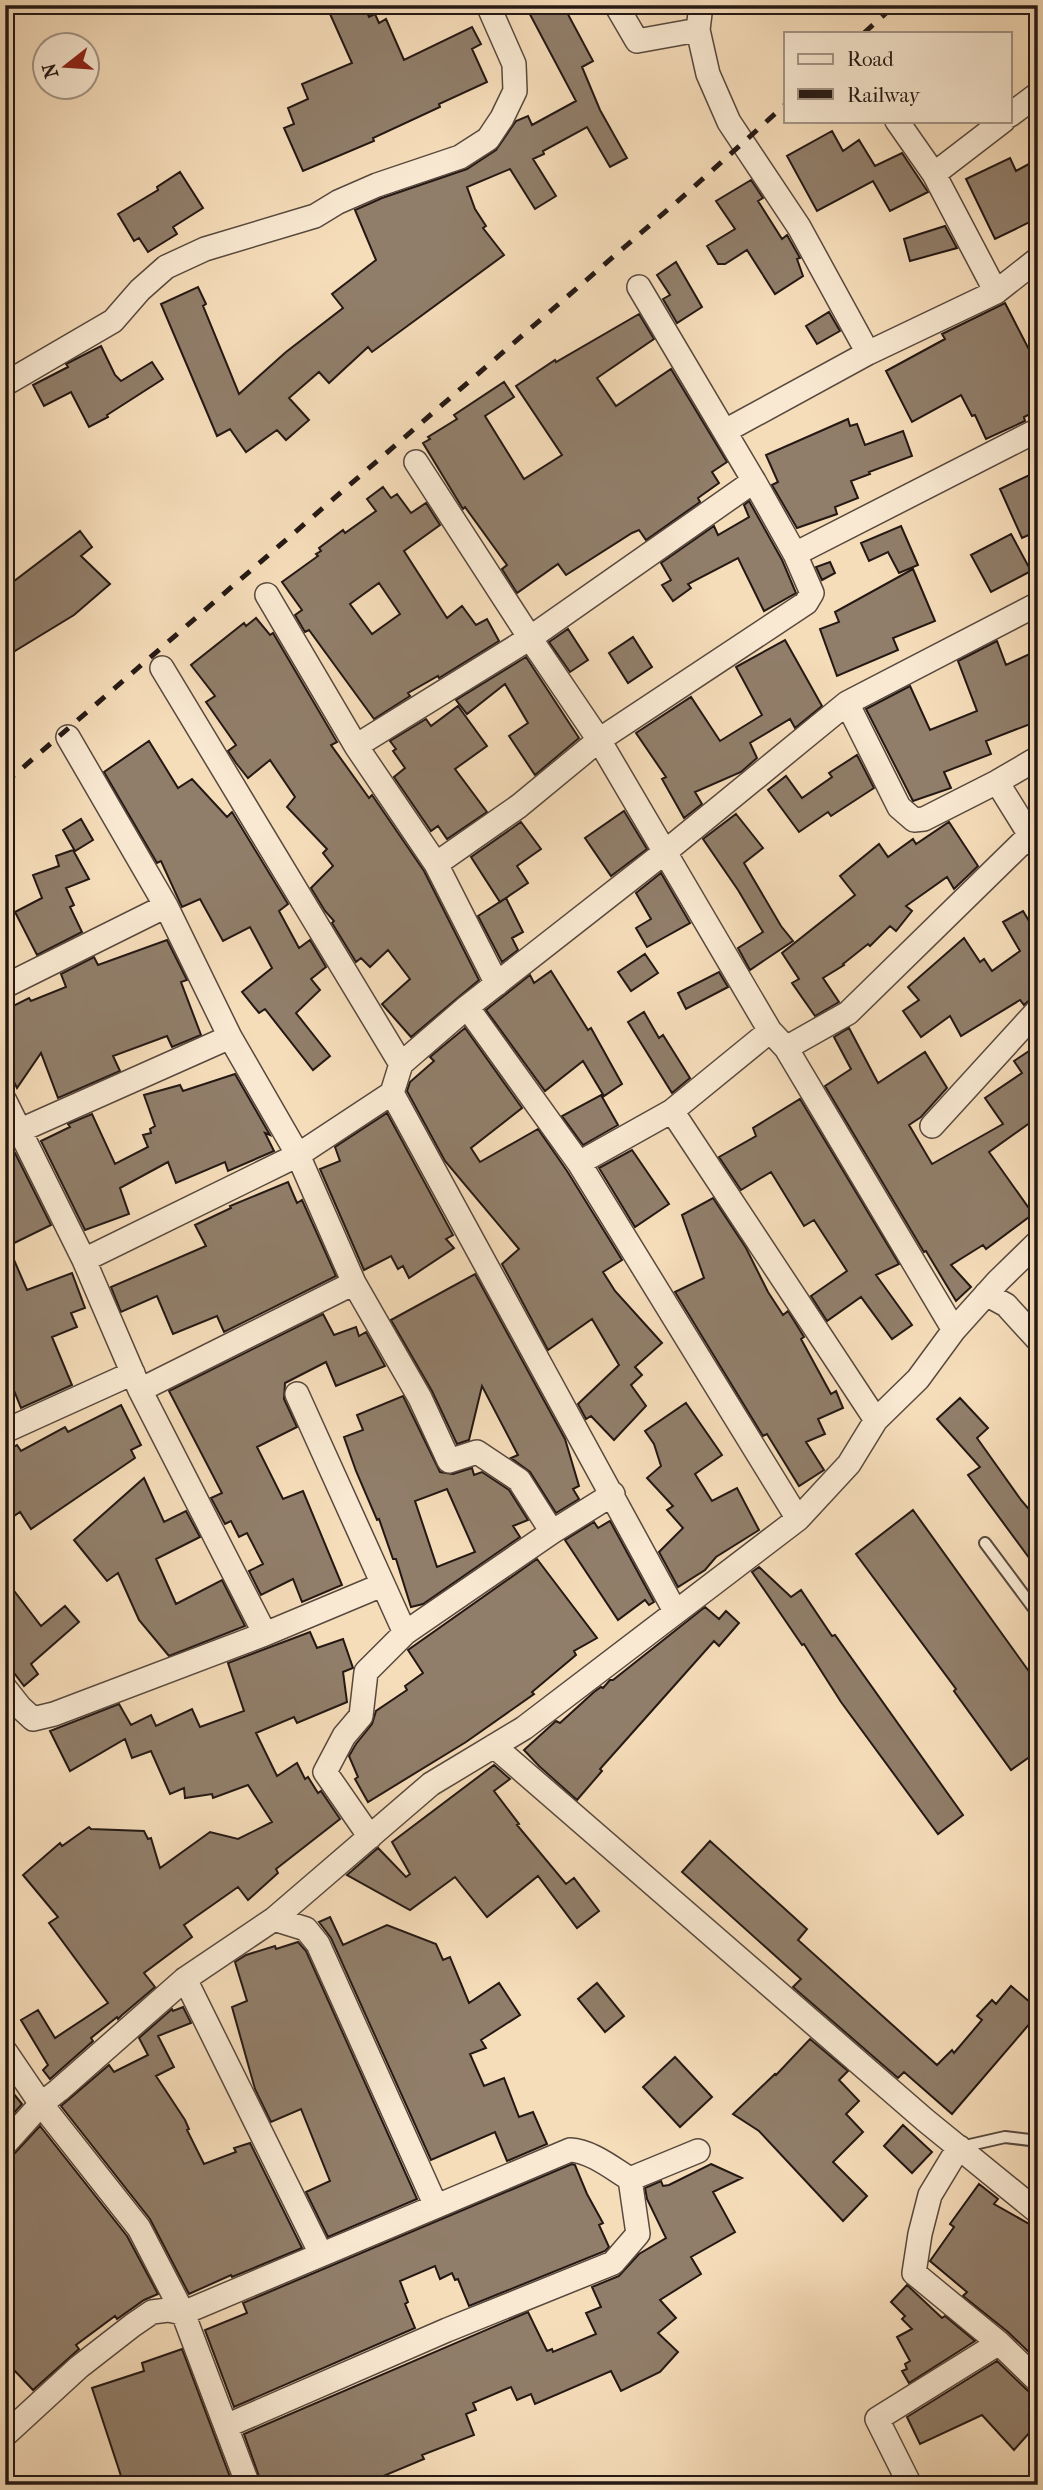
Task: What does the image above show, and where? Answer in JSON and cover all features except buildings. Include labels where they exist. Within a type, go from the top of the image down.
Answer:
[{"type":"street","points":[[616,5],[637,41],[698,30]]},
{"type":"street","points":[[701,5],[698,30],[708,74],[729,122],[799,227],[868,353]]},
{"type":"street","points":[[5,384],[113,321],[140,290],[166,267],[205,249],[315,216],[338,202],[377,185],[460,156],[488,139],[515,91],[514,64],[495,8]]},
{"type":"street","points":[[1012,114],[1038,94]]},
{"type":"street","points":[[898,122],[934,174],[996,292]]},
{"type":"street","points":[[934,174],[1002,122]]},
{"type":"street","points":[[725,431],[868,353],[996,292],[1038,259]]},
{"type":"street","points":[[436,864],[519,806],[599,740],[806,603],[811,593],[795,554],[754,481],[639,287]]},
{"type":"street","points":[[795,554],[1038,430]]},
{"type":"street","points":[[416,462],[599,740],[954,1330]]},
{"type":"street","points":[[356,746],[530,638],[754,481]]},
{"type":"street","points":[[267,595],[356,746],[436,864],[498,984]]},
{"type":"street","points":[[84,1260],[298,1155],[392,1093],[401,1065],[467,1007],[665,852],[847,703],[1038,604]]},
{"type":"street","points":[[162,668],[401,1065]]},
{"type":"street","points":[[847,703],[899,807],[914,820],[924,819],[1038,758]]},
{"type":"street","points":[[68,737],[166,906],[230,1037],[298,1155],[354,1283],[420,1398],[449,1461],[477,1452],[519,1480],[552,1532]]},
{"type":"street","points":[[579,1163],[672,1111],[778,1039],[848,1013],[1034,842],[997,782]]},
{"type":"street","points":[[5,986],[166,906]]},
{"type":"street","points":[[467,1007],[579,1163],[798,1520]]},
{"type":"street","points":[[932,1126],[1038,1010]]},
{"type":"street","points":[[21,1130],[230,1037]]},
{"type":"street","points":[[392,1093],[675,1611]]},
{"type":"street","points":[[5,1101],[84,1260],[137,1381],[265,1634]]},
{"type":"street","points":[[672,1111],[876,1420]]},
{"type":"street","points":[[5,2144],[41,2104],[185,1979],[279,1914],[431,1784],[524,1728],[798,1520],[849,1464],[876,1420],[918,1379],[954,1330],[1038,1242]]},
{"type":"street","points":[[6,1427],[137,1381],[354,1283]]},
{"type":"street","points":[[986,1294],[1006,1305],[1038,1340]]},
{"type":"street","points":[[297,1394],[405,1633]]},
{"type":"street","points":[[370,1837],[325,1772],[344,1736],[361,1716],[366,1672],[405,1633],[552,1532],[613,1494]]},
{"type":"street","points":[[5,1688],[33,1719],[102,1696],[265,1634],[382,1585]]},
{"type":"street","points":[[494,1746],[959,2147],[1038,2211]]},
{"type":"street","points":[[279,1914],[306,1929],[318,1944],[436,2206]]},
{"type":"street","points":[[185,1979],[321,2254]]},
{"type":"street","points":[[5,2051],[41,2104],[139,2228],[183,2313],[248,2485]]},
{"type":"street","points":[[959,2147],[930,2195],[914,2273],[999,2343],[1038,2381]]},
{"type":"street","points":[[5,2435],[79,2367],[152,2312],[168,2310],[183,2313],[570,2150],[588,2154],[630,2179]]},
{"type":"street","points":[[630,2179],[698,2151]]},
{"type":"street","points":[[226,2426],[447,2330],[613,2263],[638,2234],[630,2179]]},
{"type":"street","points":[[910,2485],[877,2419],[999,2343]]},
{"type":"lane","points":[[985,1544],[1038,1614]]},
{"type":"lane","points":[[959,2147],[1005,2137],[1038,2141]]},
{"type":"railway","points":[[865,32],[895,5]]},
{"type":"railway","points":[[5,783],[687,193],[784,106]]}]
